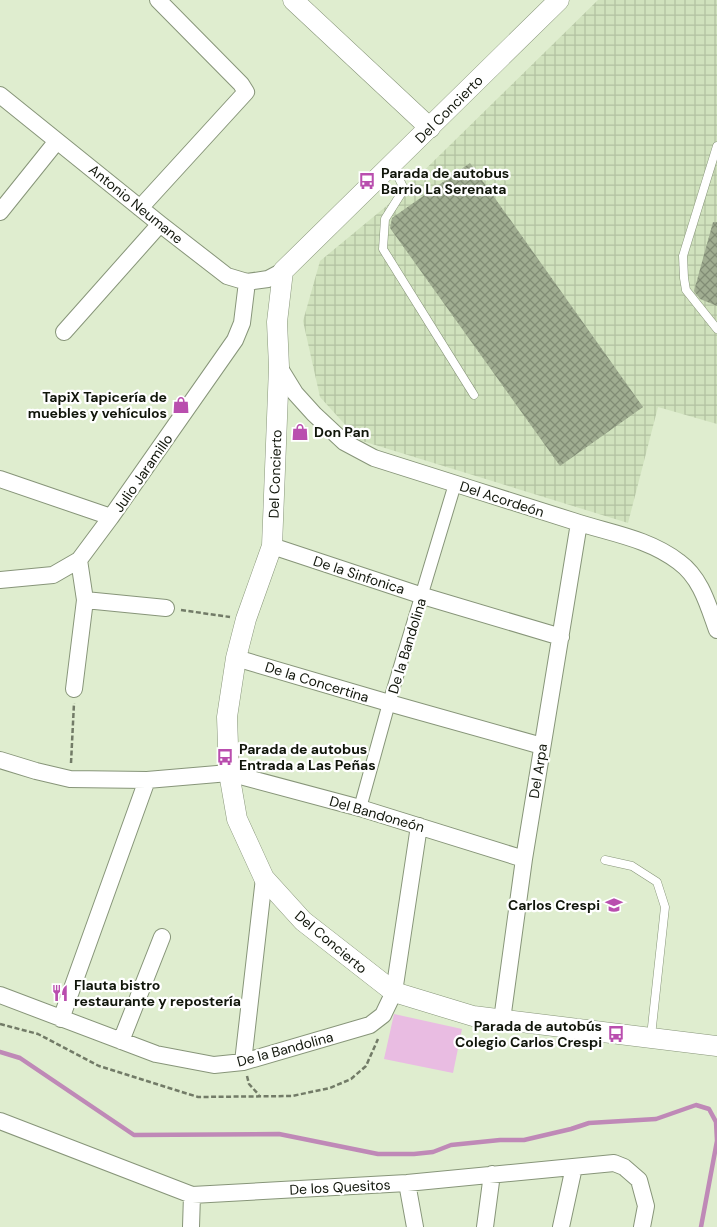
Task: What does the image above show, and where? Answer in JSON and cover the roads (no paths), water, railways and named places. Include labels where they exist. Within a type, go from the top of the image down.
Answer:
[{"type":"street","points":[[140,208],[246,92],[241,84],[158,0]]},
{"type":"street","points":[[294,0],[430,128]]},
{"type":"street","name":"Del Concierto","points":[[394,992],[303,921],[264,878],[237,819],[229,773],[227,717],[236,658],[246,619],[272,546],[279,367],[277,322],[283,271],[559,0]]},
{"type":"street","name":"Antonio Neumane","points":[[0,95],[227,276],[247,282]]},
{"type":"street","points":[[0,212],[57,141]]},
{"type":"street","points":[[64,332],[160,224]]},
{"type":"street","points":[[247,282],[268,279],[283,271]]},
{"type":"street","name":"Julio Jaramillo","points":[[0,580],[53,575],[79,560],[235,340],[242,323],[247,282]]},
{"type":"street","name":"Del Acordeón","points":[[279,367],[295,393],[314,414],[344,442],[374,458],[651,544],[680,562],[695,578],[708,600],[717,630]]},
{"type":"street","points":[[0,479],[111,517]]},
{"type":"street","name":"De la Bandolina","points":[[360,808],[389,703],[423,596],[455,484]]},
{"type":"street","name":"Del Arpa","points":[[502,1020],[524,859],[579,523]]},
{"type":"street","name":"De la Sinfonica","points":[[272,546],[423,596],[561,637]]},
{"type":"street","points":[[74,689],[85,600],[79,560]]},
{"type":"street","points":[[85,600],[166,608]]},
{"type":"street","name":"De la Concertina","points":[[236,658],[542,746]]},
{"type":"street","name":"Del Bandoneón","points":[[2,766],[70,779],[147,780],[229,773],[360,808],[524,859]]},
{"type":"street","points":[[61,1019],[147,780]]},
{"type":"street","name":"De la Bandolina","points":[[0,996],[156,1054],[214,1065],[243,1062],[370,1025],[383,1016],[394,992],[419,826]]},
{"type":"street","points":[[243,1062],[264,878]]},
{"type":"street","points":[[121,1041],[162,937]]},
{"type":"street","points":[[394,992],[473,1016],[717,1046]]},
{"type":"street","name":"De los Quesitos","points":[[0,1121],[192,1195],[407,1183],[614,1163],[624,1167],[638,1180],[646,1206],[642,1227]]},
{"type":"street","points":[[561,1227],[574,1167]]},
{"type":"street","points":[[485,1227],[492,1174]]},
{"type":"street","points":[[407,1183],[415,1227]]},
{"type":"street","points":[[191,1227],[192,1195]]},
{"type":"lane","points":[[717,146],[682,256],[686,290],[717,329]]},
{"type":"lane","points":[[392,164],[404,189],[385,219],[383,249],[474,395]]},
{"type":"lane","points":[[605,860],[632,866],[658,882],[665,907],[651,1038]]},
{"type":"waterway","points":[[0,1052],[20,1058],[134,1135],[279,1134],[378,1154],[414,1154],[433,1152],[451,1145],[500,1140],[524,1140],[589,1123],[656,1119],[696,1105],[709,1109],[716,1122],[717,1141],[701,1227]]},
{"type":"place","name":"Parada de autobus Barrio La Serenata","points":[[367,181]]},
{"type":"place","name":"TapiX Tapicería de muebles y vehículos","points":[[181,405]]},
{"type":"place","name":"Don Pan","points":[[300,432]]},
{"type":"place","name":"Parada de autobus Entrada a Las Peñas","points":[[225,757]]},
{"type":"place","name":"Carlos Crespi","points":[[614,905]]},
{"type":"place","name":"Flauta bistro restaurante y repostería","points":[[60,993]]},
{"type":"place","name":"Parada de autobús Colegio Carlos Crespi","points":[[616,1034]]}]
